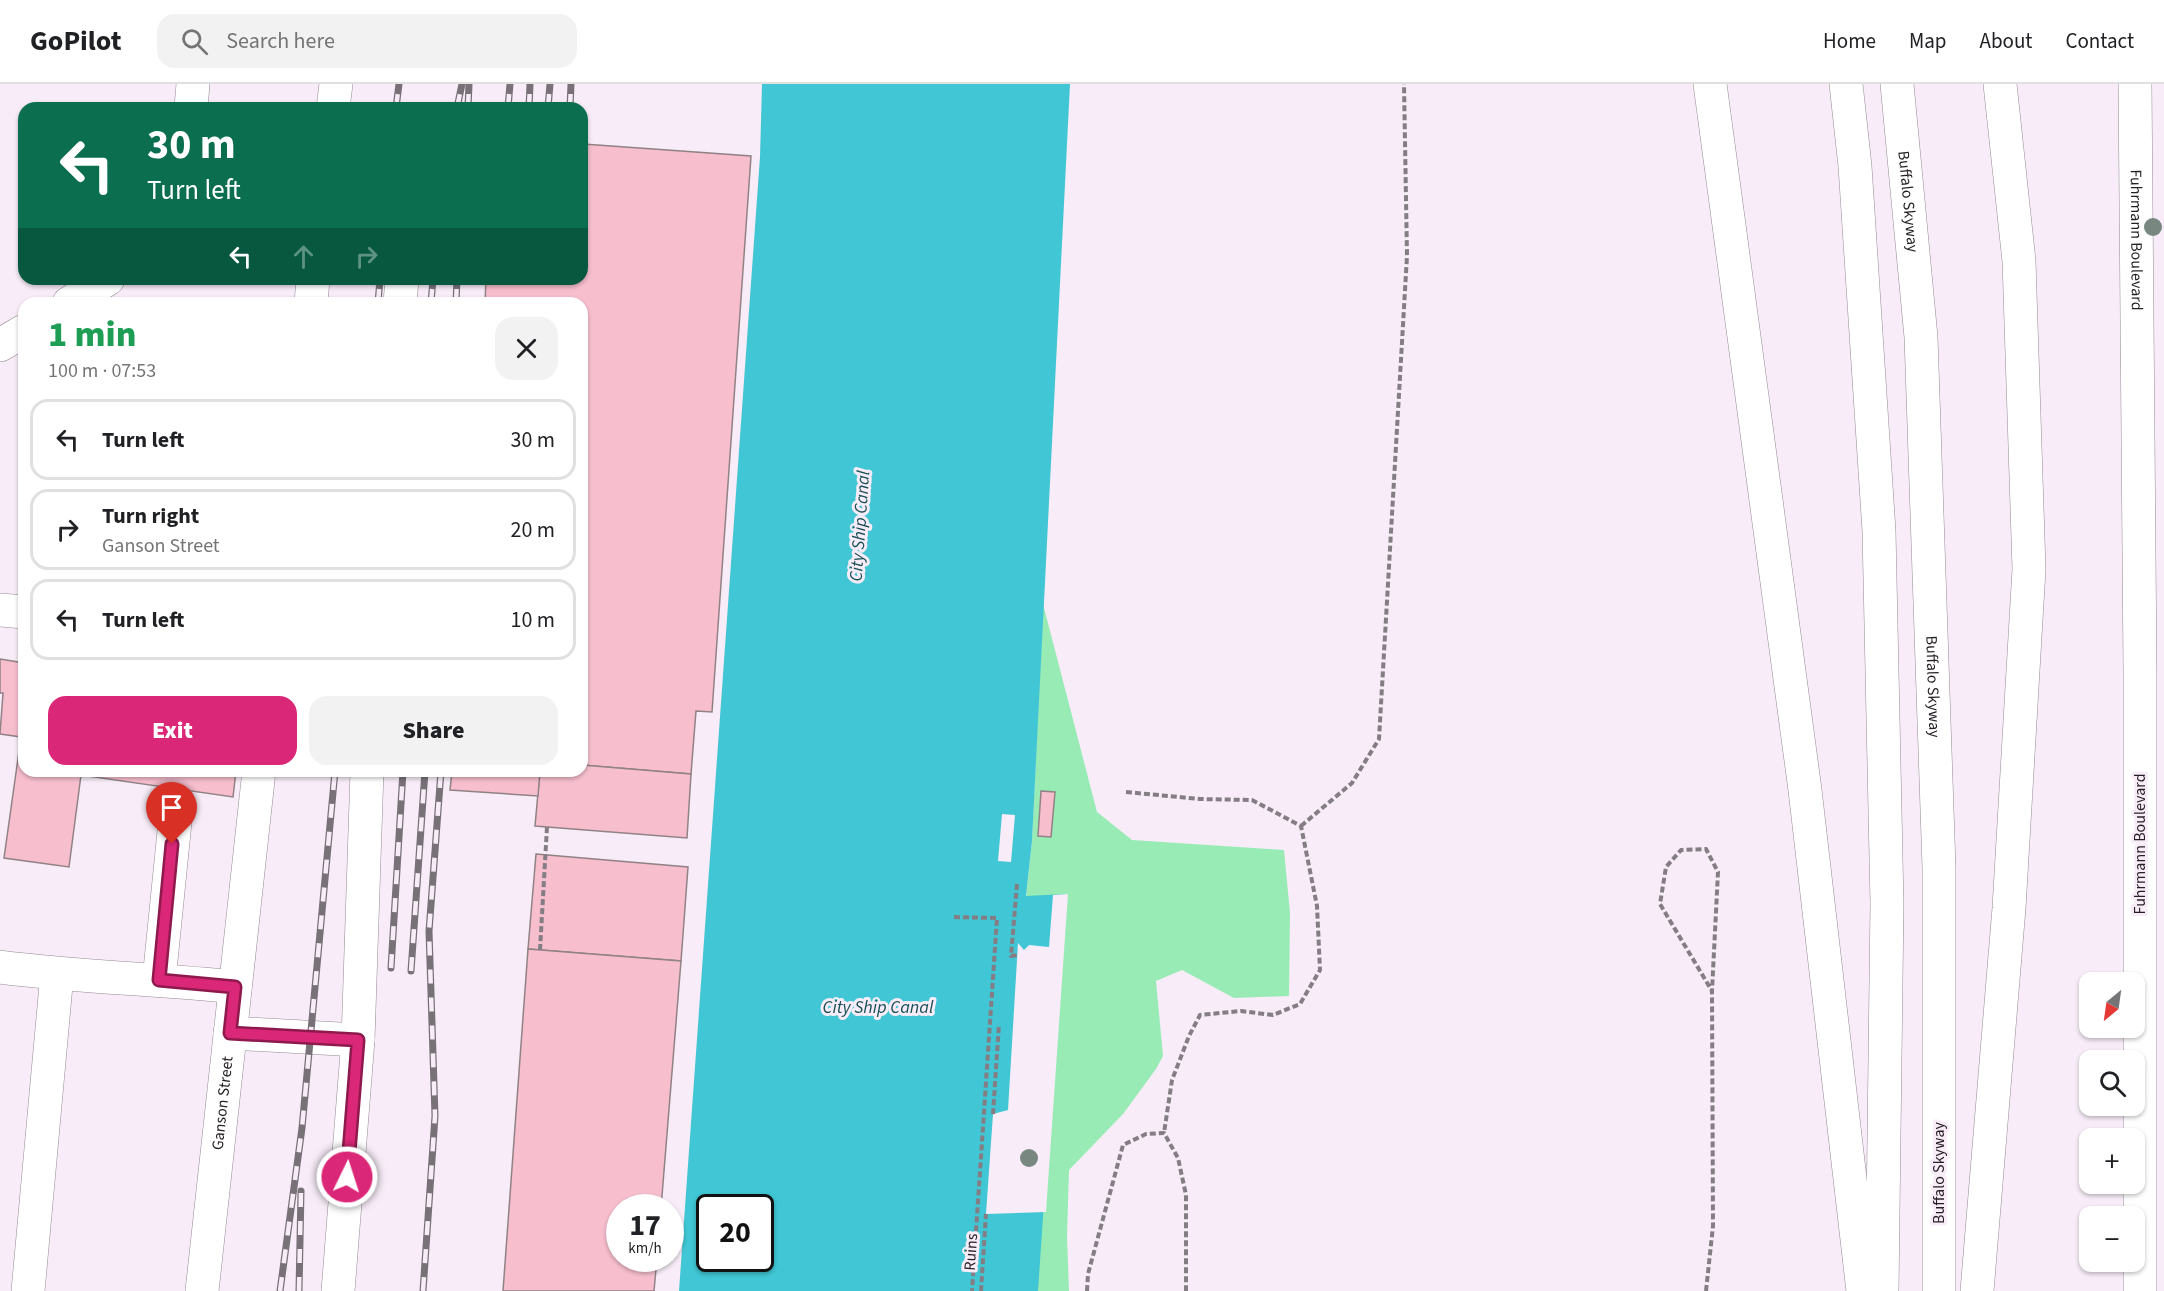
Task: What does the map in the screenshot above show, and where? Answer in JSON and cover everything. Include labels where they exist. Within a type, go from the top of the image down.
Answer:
[{"type":"main road","points":[[192,102],[193,84]]},
{"type":"main road","points":[[334,102],[336,84]]},
{"type":"main road","points":[[1710,84],[1805,790],[1863,1291]]},
{"type":"main road","points":[[1846,84],[1855,166],[1879,531],[1887,904],[1882,1291]]},
{"type":"main road","name":"Buffalo Skyway","points":[[1897,84],[1921,337],[1939,868],[1939,1291]]},
{"type":"main road","points":[[1977,1291],[2009,908],[2029,569],[2019,261],[2000,84]]},
{"type":"main road","name":"Fuhrmann Boulevard","points":[[2135,84],[2151,398],[2140,1291]]},
{"type":"main road","points":[[79,297],[98,285]]},
{"type":"main road","points":[[0,345],[18,334]]},
{"type":"main road","points":[[0,610],[18,612]]},
{"type":"main road","name":"Ganson Street","points":[[202,1291],[258,777]]},
{"type":"main road","points":[[338,1291],[358,1040],[368,777]]},
{"type":"main road","points":[[159,980],[175,822]]},
{"type":"main road","points":[[0,967],[57,974],[235,987]]},
{"type":"main road","points":[[28,1291],[57,974]]},
{"type":"main road","points":[[230,1033],[358,1040]]},
{"type":"path","points":[[1301,826],[1352,783],[1379,739],[1407,256],[1404,84]]},
{"type":"path","points":[[1126,792],[1200,799],[1252,800],[1301,826]]},
{"type":"path","points":[[1186,1291],[1186,1195],[1178,1158],[1164,1133],[1172,1080],[1200,1015],[1241,1011],[1273,1015],[1300,1004],[1320,970],[1317,906],[1301,826]]},
{"type":"path","points":[[540,950],[547,827]]},
{"type":"path","points":[[1706,1291],[1713,1226],[1712,991],[1718,872],[1706,849],[1681,850],[1666,867],[1660,904],[1712,991]]},
{"type":"path","points":[[1017,884],[1011,956],[1018,955]]},
{"type":"path","points":[[954,917],[997,918],[972,1291]]},
{"type":"path","points":[[993,1114],[999,1024]]},
{"type":"path","points":[[1087,1291],[1088,1274],[1123,1145],[1146,1134],[1164,1133]]},
{"type":"path","name":"Ruins","points":[[981,1291],[986,1214]]},
{"type":"green space","points":[[1043,604],[1097,812],[1132,840],[1284,850],[1290,913],[1289,996],[1234,998],[1182,970],[1156,981],[1163,1056],[1123,1114],[1069,1170],[1067,1235],[1069,1291],[981,1291],[1053,895],[1026,897],[1032,841]]},
{"type":"water","name":"City Ship Canal","points":[[762,84],[1070,84],[1032,841],[1026,896],[1065,894],[1038,1291],[679,1291],[680,1272],[684,1272],[684,1221],[760,157]]},
{"type":"pier","points":[[1002,814],[1015,815],[1011,862],[998,861]]},
{"type":"pier","points":[[1068,894],[1046,1212],[986,1214],[993,1114],[1008,1110],[1018,943],[1024,950],[1029,945],[1049,947],[1053,895]]},
{"type":"building","points":[[588,144],[751,156],[712,712],[696,711],[691,774],[588,765],[588,297],[485,297],[486,285],[588,285]]},
{"type":"building","points":[[0,659],[18,662],[18,737],[0,734],[3,693],[0,693]]},
{"type":"building","points":[[18,758],[18,777],[81,777],[69,867],[4,858]]},
{"type":"building","points":[[588,765],[691,774],[687,838],[535,826],[539,777],[588,777]]},
{"type":"building","points":[[95,777],[235,777],[233,797]]},
{"type":"building","points":[[451,777],[540,777],[538,796],[450,790]]},
{"type":"building","points":[[1041,791],[1055,792],[1051,837],[1038,836]]},
{"type":"building","points":[[536,854],[688,867],[681,961],[528,949]]},
{"type":"building","points":[[528,949],[681,961],[662,1194],[606,1194],[606,1272],[656,1272],[654,1291],[503,1291]]},
{"type":"railway","points":[[397,102],[399,84]]},
{"type":"railway","points":[[458,102],[462,84]]},
{"type":"railway","points":[[468,102],[469,84]]},
{"type":"railway","points":[[508,102],[510,84]]},
{"type":"railway","points":[[529,102],[530,84]]},
{"type":"railway","points":[[548,102],[550,84]]},
{"type":"railway","points":[[570,102],[571,84]]},
{"type":"railway","points":[[378,297],[380,285]]},
{"type":"railway","points":[[432,285],[432,297]]},
{"type":"railway","points":[[456,297],[457,285]]},
{"type":"railway","points":[[280,1291],[302,1128],[334,777]]},
{"type":"railway","points":[[391,968],[403,777]]},
{"type":"railway","points":[[411,971],[425,777]]},
{"type":"railway","points":[[423,1291],[435,1116],[429,931],[441,777]]},
{"type":"railway","points":[[299,1291],[301,1191]]},
{"type":"route","points":[[172,844],[159,980],[235,987],[230,1033],[358,1040],[347,1177]]}]
